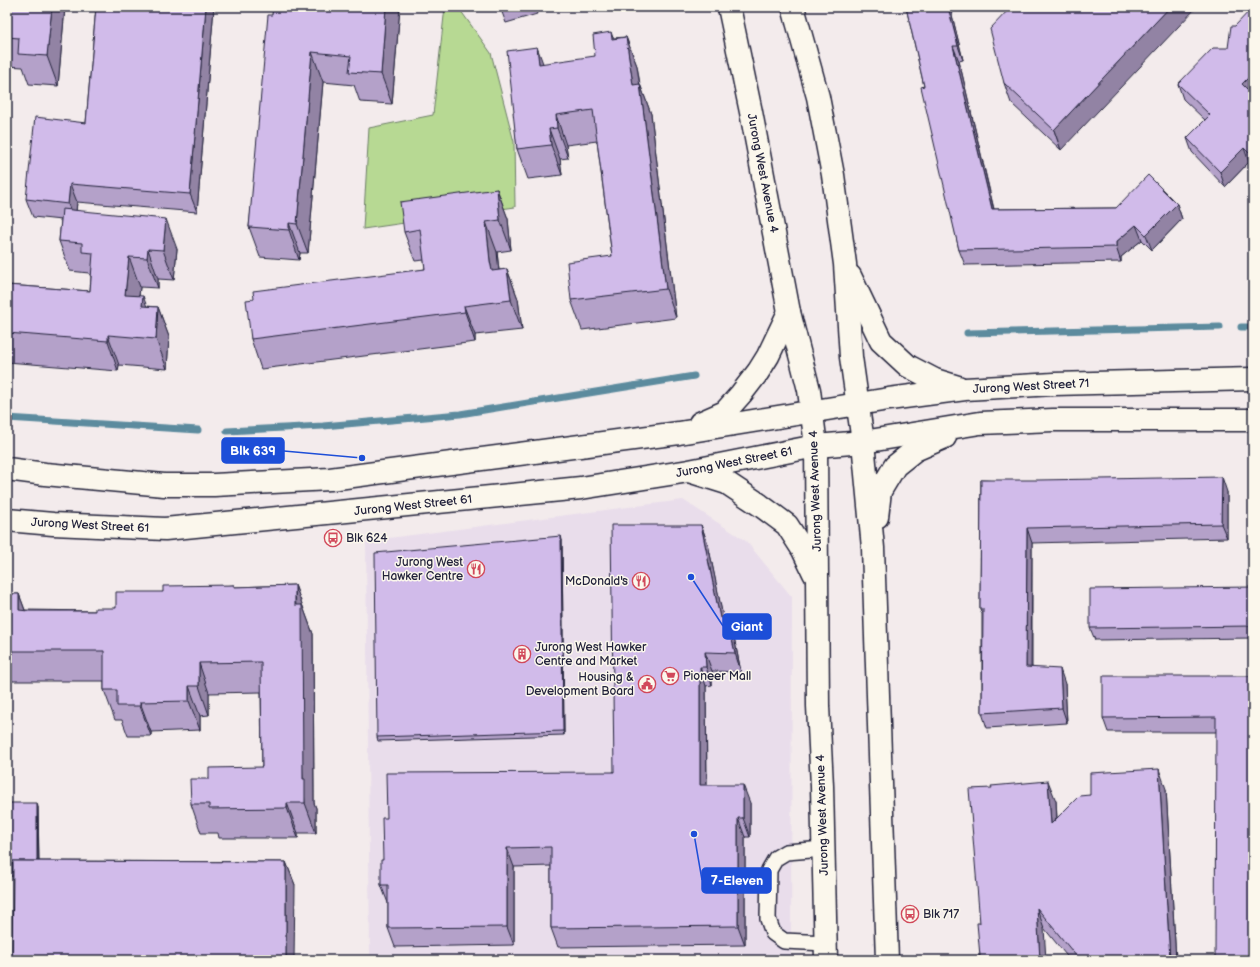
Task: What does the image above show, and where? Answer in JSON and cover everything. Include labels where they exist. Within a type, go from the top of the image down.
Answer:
[{"type":"main road","name":"Jurong West Avenue 4","points":[[729,7],[751,112],[789,312],[809,390],[816,446],[818,706],[824,850],[826,952]]},
{"type":"main road","points":[[793,7],[818,98],[833,175],[845,264],[851,358],[863,442],[873,548],[887,960]]},
{"type":"main road","points":[[845,264],[881,341],[908,366],[935,380],[965,389]]},
{"type":"main road","points":[[679,433],[725,412],[758,372],[768,356],[789,312]]},
{"type":"main road","name":"Jurong West Street 71","points":[[811,411],[965,389],[1054,384],[1253,379]]},
{"type":"main road","points":[[7,469],[164,485],[214,485],[330,479],[679,433],[811,411]]},
{"type":"main road","points":[[816,446],[863,442],[980,423],[1053,420],[1253,420]]},
{"type":"main road","points":[[873,548],[880,491],[895,466],[915,450],[980,423]]},
{"type":"main road","name":"Jurong West Street 61","points":[[7,520],[53,524],[165,529],[581,488],[689,471],[816,446]]},
{"type":"main road","points":[[689,471],[727,483],[760,505],[786,525],[803,550],[817,578]]},
{"type":"lane","points":[[824,850],[786,852],[776,858],[769,870],[768,919],[773,933],[784,941],[826,952]]},
{"type":"shaded area","points":[[683,500],[746,541],[792,597],[791,960],[370,960],[366,541]]},
{"type":"green space","points":[[445,7],[458,7],[491,53],[514,142],[515,207],[363,229],[369,128],[433,115]]},
{"type":"building","points":[[7,7],[52,7],[47,56],[18,54],[19,38],[7,37]]},
{"type":"building","points":[[96,7],[206,7],[190,194],[70,184],[68,204],[26,199],[35,117],[86,123]]},
{"type":"building","points":[[273,7],[386,7],[381,74],[349,72],[351,56],[312,52],[297,224],[289,223],[289,230],[249,227],[268,15],[272,15]]},
{"type":"building","points":[[906,7],[948,7],[958,46],[953,46],[992,209],[1116,208],[1148,175],[1177,204],[1146,235],[1136,225],[1116,242],[1116,247],[959,250],[921,87],[924,86]]},
{"type":"building","points":[[1011,7],[1170,7],[1054,130],[1004,83],[990,29]]},
{"type":"building","points":[[1253,7],[1253,73],[1242,84],[1253,95],[1253,157],[1244,148],[1220,172],[1187,138],[1210,115],[1178,84],[1213,48],[1228,48],[1231,26],[1235,26]]},
{"type":"building","points":[[611,32],[612,39],[626,37],[633,85],[640,84],[666,289],[571,300],[567,262],[612,256],[593,110],[556,115],[557,128],[549,129],[551,145],[517,149],[507,51],[537,47],[539,64],[595,56],[593,35]]},
{"type":"building","points":[[497,189],[500,220],[486,222],[490,261],[492,271],[507,269],[511,300],[464,306],[465,312],[251,339],[246,300],[254,299],[253,291],[425,269],[420,229],[404,232],[400,202]]},
{"type":"building","points":[[62,209],[166,219],[163,250],[148,249],[147,258],[129,257],[125,295],[143,296],[142,306],[158,307],[156,339],[108,335],[108,341],[7,333],[7,285],[90,291],[93,253],[82,252],[82,243],[59,241]]},
{"type":"building","points":[[1222,477],[1221,524],[1027,528],[1026,667],[1060,669],[1062,708],[982,713],[983,609],[980,609],[981,480]]},
{"type":"building","points":[[611,525],[701,525],[720,618],[727,618],[735,653],[705,652],[706,667],[700,667],[700,785],[743,785],[743,818],[738,818],[738,926],[551,928],[551,847],[507,848],[507,927],[388,928],[388,885],[381,885],[381,860],[383,860],[382,818],[387,818],[386,773],[614,772]]},
{"type":"building","name":"Jurong West Hawker Centre and Market","points":[[561,536],[563,731],[377,737],[375,553]]},
{"type":"building","points":[[234,585],[234,587],[295,585],[295,605],[302,605],[303,779],[305,779],[305,803],[287,803],[287,808],[209,809],[209,804],[191,804],[190,779],[209,779],[209,768],[262,767],[261,662],[199,663],[199,686],[189,686],[189,701],[140,702],[140,706],[117,706],[117,690],[104,690],[104,651],[7,651],[7,594],[19,594],[19,610],[95,611],[95,608],[116,608],[116,592],[163,592],[163,586]]},
{"type":"building","points":[[1253,587],[1253,626],[1090,628],[1090,589]]},
{"type":"building","points":[[1103,676],[1253,676],[1253,960],[1215,960],[1216,717],[1103,718]]},
{"type":"building","points":[[1159,769],[1170,960],[1082,960],[1077,957],[1037,908],[1040,960],[978,960],[977,956],[980,956],[977,923],[980,923],[969,789],[992,788],[991,786],[1048,781],[1051,824],[1079,796],[1090,795],[1090,773]]},
{"type":"building","points":[[7,803],[37,803],[37,861],[13,861],[12,872],[7,873]]},
{"type":"building","points":[[13,861],[286,862],[286,960],[12,960]]},
{"type":"waterway","points":[[967,333],[1220,327]]},
{"type":"waterway","points":[[1241,327],[1253,327]]},
{"type":"waterway","points":[[227,431],[323,426],[460,414],[694,376]]},
{"type":"waterway","points":[[7,418],[198,430]]},
{"type":"place","name":"Blk 639","points":[[362,458]]},
{"type":"place","name":"Blk 624","points":[[333,538]]},
{"type":"place","name":"Jurong West Hawker Centre","points":[[476,569]]},
{"type":"place","name":"Giant","points":[[691,577]]},
{"type":"place","name":"McDonald's","points":[[641,581]]},
{"type":"place","name":"Jurong West Hawker Centre and Market","points":[[522,654]]},
{"type":"place","name":"Pioneer Mall","points":[[670,676]]},
{"type":"place","name":"Housing & Development Board","points":[[647,684]]},
{"type":"place","name":"7-Eleven","points":[[694,834]]},
{"type":"place","name":"Blk 717","points":[[910,914]]}]
